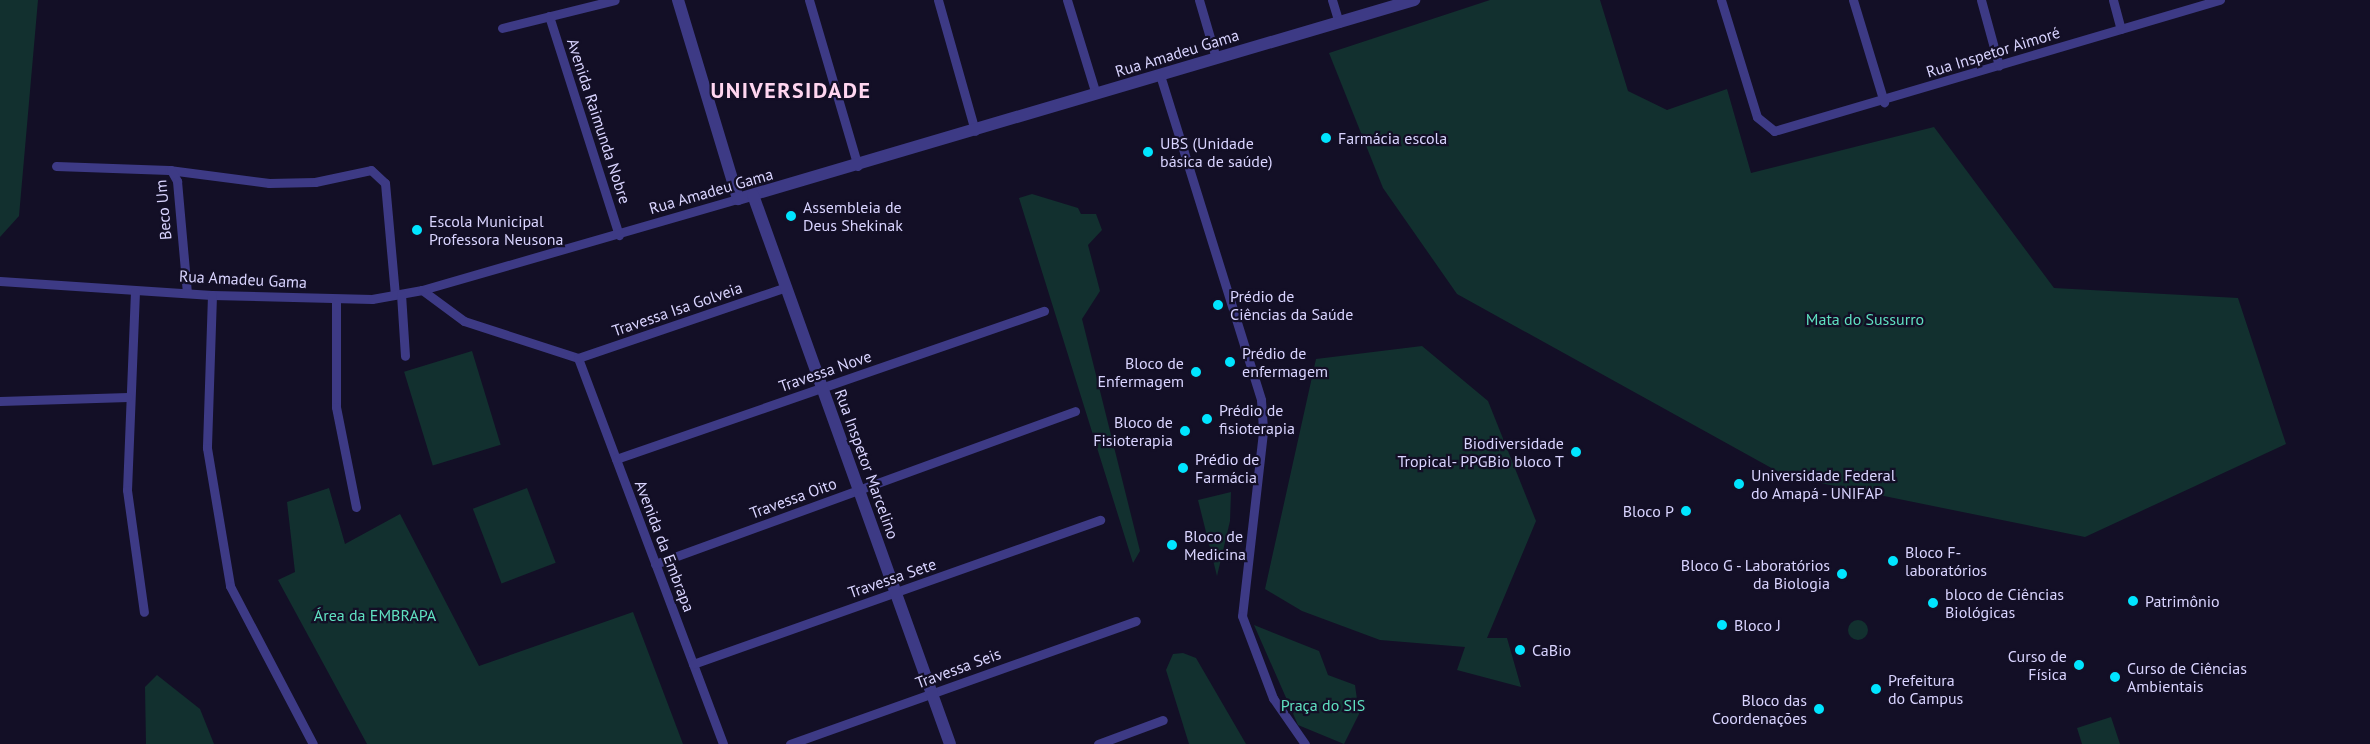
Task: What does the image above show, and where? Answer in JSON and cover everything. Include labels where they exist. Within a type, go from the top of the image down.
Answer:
[{"type":"street","points":[[502,28],[615,0]]},
{"type":"street","points":[[678,0],[738,199]]},
{"type":"street","points":[[809,0],[858,166]]},
{"type":"street","points":[[938,0],[975,131]]},
{"type":"street","points":[[1067,0],[1096,94]]},
{"type":"street","points":[[1199,0],[1216,58]]},
{"type":"street","points":[[1332,0],[1339,23]]},
{"type":"street","name":"Rua Amadeu Gama","points":[[0,280],[212,296],[336,300],[398,295],[619,235],[858,166],[1414,0]]},
{"type":"street","name":"Rua Inspetor Aimoré","points":[[1721,0],[1757,117],[1774,131],[1884,102],[2220,0]]},
{"type":"street","points":[[1853,0],[1884,102]]},
{"type":"street","points":[[1981,0],[1999,66]]},
{"type":"street","points":[[2113,0],[2121,29]]},
{"type":"street","name":"Avenida Raimunda Nobre","points":[[549,16],[619,235]]},
{"type":"street","points":[[1160,75],[1262,400],[1263,432],[1242,616],[1273,698],[1305,744]]},
{"type":"street","name":"Beco Um","points":[[56,166],[170,170],[177,181],[186,293]]},
{"type":"street","points":[[170,170],[269,183],[315,182],[364,168],[383,178],[405,356]]},
{"type":"street","name":"Rua Inspetor Marcelino","points":[[753,195],[950,744]]},
{"type":"street","name":"Travessa Isa Golveia","points":[[578,358],[786,288]]},
{"type":"street","points":[[422,290],[464,321],[578,358]]},
{"type":"street","points":[[135,291],[128,397],[127,490],[144,612]]},
{"type":"street","points":[[212,296],[207,448],[230,586],[313,744]]},
{"type":"street","points":[[336,300],[336,406],[356,507]]},
{"type":"street","name":"Travessa Nove","points":[[616,459],[1044,311]]},
{"type":"street","name":"Avenida da Embrapa","points":[[578,358],[723,744]]},
{"type":"street","points":[[0,401],[128,397]]},
{"type":"street","name":"Travessa Oito","points":[[656,564],[1075,411]]},
{"type":"street","name":"Travessa Sete","points":[[693,664],[1100,520]]},
{"type":"street","name":"Travessa Seis","points":[[790,744],[1136,621]]},
{"type":"street","points":[[1098,744],[1163,720]]},
{"type":"green space","points":[[0,0],[38,0],[19,216],[0,237]]},
{"type":"green space","name":"Mata do Sussurro","points":[[1490,0],[1600,0],[1628,91],[1667,110],[1727,89],[1751,173],[1934,127],[2054,288],[2238,298],[2286,444],[2085,537],[1786,476],[1457,294],[1383,188],[1329,53]]},
{"type":"green space","points":[[1032,194],[1078,208],[1081,214],[1096,214],[1102,230],[1088,245],[1100,291],[1082,319],[1140,551],[1133,563],[1019,198]]},
{"type":"green space","points":[[1422,346],[1488,401],[1536,521],[1487,638],[1507,638],[1521,687],[1457,670],[1465,647],[1380,640],[1302,611],[1265,589],[1316,359]]},
{"type":"green space","points":[[472,351],[501,445],[433,465],[404,372]]},
{"type":"green space","name":"Área da EMBRAPA","points":[[329,488],[345,544],[400,514],[479,666],[633,612],[683,744],[367,744],[278,580],[295,572],[287,502]]},
{"type":"green space","points":[[527,488],[556,563],[502,583],[473,509]]},
{"type":"green space","points":[[1231,492],[1230,521],[1217,576],[1198,500]]},
{"type":"green space","points":[[1858,620],[1865,623],[1868,630],[1865,637],[1858,640],[1851,637],[1848,630],[1851,623]]},
{"type":"green space","name":"Praça do SIS","points":[[1254,625],[1319,651],[1328,675],[1355,685],[1359,714],[1344,744],[1298,725]]},
{"type":"green space","points":[[1183,653],[1196,658],[1246,744],[1189,744],[1166,670],[1173,654]]},
{"type":"green space","points":[[157,675],[200,709],[214,744],[146,744],[145,687]]},
{"type":"green space","points":[[2111,717],[2120,744],[2082,744],[2077,728]]},
{"type":"place","name":"Farmácia escola","points":[[1326,138]]},
{"type":"place","name":"UBS (Unidade básica de saúde)","points":[[1148,152]]},
{"type":"place","name":"Assembleia de Deus Shekinak","points":[[791,216]]},
{"type":"place","name":"Escola Municipal Professora Neusona","points":[[417,230]]},
{"type":"place","name":"Prédio de Ciências da Saúde","points":[[1218,305]]},
{"type":"place","name":"Prédio de enfermagem","points":[[1230,362]]},
{"type":"place","name":"Bloco de Enfermagem","points":[[1196,372]]},
{"type":"place","name":"Prédio de fisioterapia","points":[[1207,419]]},
{"type":"place","name":"Bloco de Fisioterapia","points":[[1185,431]]},
{"type":"place","name":"Biodiversidade Tropical- PPGBio bloco T","points":[[1576,452]]},
{"type":"place","name":"Prédio de Farmácia","points":[[1183,468]]},
{"type":"place","name":"Universidade Federal do Amapá - UNIFAP","points":[[1739,484]]},
{"type":"place","name":"Bloco P","points":[[1686,511]]},
{"type":"place","name":"Bloco de Medicina","points":[[1172,545]]},
{"type":"place","name":"Bloco F- laboratórios","points":[[1893,561]]},
{"type":"place","name":"Bloco G - Laboratórios da Biologia","points":[[1842,574]]},
{"type":"place","name":"Patrimônio","points":[[2133,601]]},
{"type":"place","name":"bloco de Ciências Biológicas","points":[[1933,603]]},
{"type":"place","name":"Bloco J","points":[[1722,625]]},
{"type":"place","name":"CaBio","points":[[1520,650]]},
{"type":"place","name":"Curso de Física","points":[[2079,665]]},
{"type":"place","name":"Curso de Ciências Ambientais","points":[[2115,677]]},
{"type":"place","name":"Prefeitura do Campus","points":[[1876,689]]},
{"type":"place","name":"Bloco das Coordenações","points":[[1819,709]]},
{"type":"district","name":"UNIVERSIDADE","points":[[791,91]]}]
